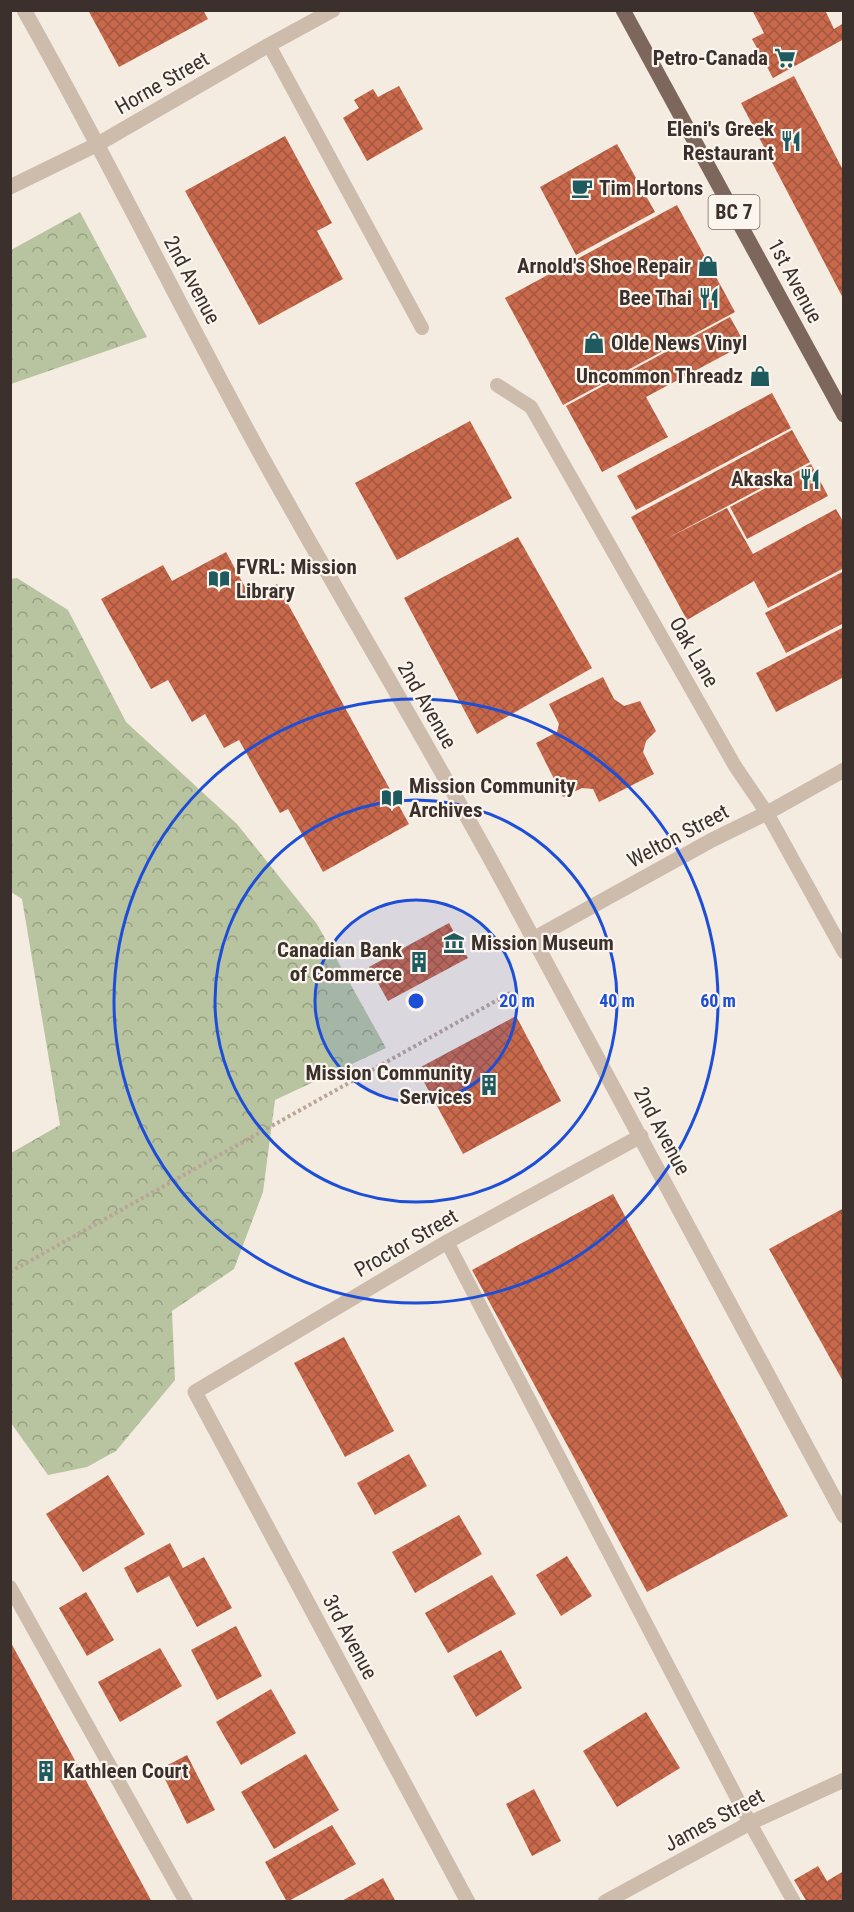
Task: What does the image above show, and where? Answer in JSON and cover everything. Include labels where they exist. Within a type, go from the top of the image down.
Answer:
[{"type":"main road","name":"1st Avenue","points":[[623,10],[843,415]]},
{"type":"street","name":"2nd Avenue","points":[[24,10],[98,144],[266,465],[504,884],[843,1516]]},
{"type":"street","name":"Horne Street","points":[[10,187],[98,144],[333,10]]},
{"type":"street","name":"Welton Street","points":[[533,939],[712,840],[768,813],[843,770]]},
{"type":"street","name":"Proctor Street","points":[[195,1392],[447,1242],[641,1136]]},
{"type":"street","name":"3rd Avenue","points":[[195,1392],[468,1902]]},
{"type":"street","name":"James Street","points":[[605,1902],[750,1823],[843,1780]]},
{"type":"lane","points":[[268,45],[422,328]]},
{"type":"lane","name":"Oak Lane","points":[[497,385],[531,407],[735,766],[768,813],[843,952]]},
{"type":"lane","points":[[447,1242],[750,1823],[794,1902]]},
{"type":"lane","points":[[10,1587],[186,1902]]},
{"type":"path","points":[[10,1272],[510,993]]},
{"type":"green space","points":[[80,212],[147,337],[11,384],[11,250]]},
{"type":"green space","points":[[17,578],[68,610],[126,722],[237,824],[317,924],[386,1048],[275,1100],[263,1192],[234,1269],[172,1311],[175,1380],[116,1451],[87,1467],[48,1475],[11,1423],[11,1153],[60,1125],[22,899],[11,892],[10,579]]},
{"type":"building","points":[[88,10],[203,10],[208,19],[119,67]]},
{"type":"building","name":"Petro-Canada","points":[[752,10],[825,10],[834,29],[844,23],[844,39],[773,78],[752,39],[764,33]]},
{"type":"building","points":[[794,76],[844,172],[844,300],[741,103]]},
{"type":"building","points":[[399,86],[423,129],[367,161],[343,118],[359,108],[354,100],[373,89],[378,97]]},
{"type":"building","points":[[285,136],[332,223],[317,231],[343,279],[259,325],[185,191]]},
{"type":"building","points":[[617,144],[655,212],[576,255],[540,187]]},
{"type":"building","points":[[677,205],[735,312],[563,405],[505,298]]},
{"type":"building","points":[[730,317],[745,344],[646,397],[668,437],[602,472],[566,406]]},
{"type":"building","points":[[772,393],[791,428],[636,510],[617,476]]},
{"type":"building","points":[[470,421],[512,498],[397,560],[355,483]]},
{"type":"building","points":[[792,430],[810,462],[664,540],[727,508],[753,554],[836,509],[844,523],[844,568],[768,608],[754,581],[687,620],[631,517]]},
{"type":"building","points":[[811,464],[828,496],[747,539],[730,507]]},
{"type":"building","points":[[518,537],[592,668],[477,734],[404,598]]},
{"type":"building","points":[[226,552],[251,598],[277,584],[409,824],[323,872],[288,809],[280,813],[239,740],[224,748],[205,714],[192,722],[168,680],[151,689],[101,599],[163,565],[172,581]]},
{"type":"building","points":[[844,571],[844,623],[786,653],[765,613]]},
{"type":"building","points":[[844,627],[844,677],[776,712],[756,673]]},
{"type":"building","points":[[603,677],[614,699],[624,706],[640,701],[656,731],[646,741],[643,752],[654,774],[599,802],[593,789],[582,788],[563,797],[536,743],[557,732],[559,724],[549,704]]},
{"type":"building","name":"Canadian Bank of Commerce","points":[[449,923],[468,958],[388,1001],[369,967]]},
{"type":"building","name":"Mission Community Services","points":[[516,1016],[561,1101],[463,1154],[417,1069]]},
{"type":"building","points":[[613,1194],[788,1516],[647,1592],[472,1270]]},
{"type":"building","points":[[844,1208],[844,1383],[769,1249]]},
{"type":"building","points":[[344,1337],[394,1431],[345,1457],[294,1363]]},
{"type":"building","points":[[409,1454],[427,1486],[375,1515],[357,1483]]},
{"type":"building","points":[[108,1475],[145,1534],[83,1572],[46,1514]]},
{"type":"building","points":[[459,1515],[482,1554],[415,1593],[392,1552]]},
{"type":"building","points":[[170,1543],[183,1568],[204,1557],[232,1608],[197,1627],[169,1576],[137,1593],[124,1568]]},
{"type":"building","points":[[567,1556],[592,1596],[561,1616],[536,1575]]},
{"type":"building","points":[[492,1575],[516,1614],[448,1653],[425,1613]]},
{"type":"building","points":[[86,1592],[114,1640],[87,1656],[59,1608]]},
{"type":"building","points":[[236,1626],[262,1676],[217,1700],[191,1650]]},
{"type":"building","name":"Kathleen Court","points":[[10,1641],[152,1902],[10,1902]]},
{"type":"building","points":[[160,1648],[182,1686],[120,1722],[98,1682]]},
{"type":"building","points":[[501,1650],[522,1688],[476,1717],[453,1676]]},
{"type":"building","points":[[271,1689],[296,1733],[241,1765],[216,1722]]},
{"type":"building","points":[[646,1712],[680,1768],[617,1807],[583,1751]]},
{"type":"building","points":[[306,1754],[339,1810],[274,1849],[241,1792]]},
{"type":"building","points":[[187,1755],[215,1810],[187,1824],[160,1769]]},
{"type":"building","points":[[534,1789],[561,1841],[532,1856],[506,1804]]},
{"type":"building","points":[[332,1825],[356,1864],[287,1902],[265,1862]]},
{"type":"building","points":[[818,1866],[827,1881],[844,1871],[844,1902],[807,1902],[794,1880]]},
{"type":"building","points":[[383,1878],[396,1902],[340,1902]]},
{"type":"place","name":"Petro-Canada","points":[[785,58]]},
{"type":"place","name":"Eleni's Greek Restaurant","points":[[791,141]]},
{"type":"place","name":"Tim Hortons","points":[[582,188]]},
{"type":"place","name":"Arnold's Shoe Repair","points":[[708,266]]},
{"type":"place","name":"Bee Thai","points":[[709,298]]},
{"type":"place","name":"Olde News Vinyl","points":[[594,343]]},
{"type":"place","name":"Uncommon Threadz","points":[[760,376]]},
{"type":"place","name":"Akaska","points":[[810,479]]},
{"type":"place","name":"FVRL: Mission Library","points":[[219,579]]},
{"type":"place","name":"Mission Community Archives","points":[[392,798]]},
{"type":"place","name":"Mission Museum","points":[[454,943]]},
{"type":"place","name":"Canadian Bank of Commerce","points":[[419,962]]},
{"type":"place","name":"Mission Community Services","points":[[489,1085]]},
{"type":"place","name":"Kathleen Court","points":[[46,1771]]}]
